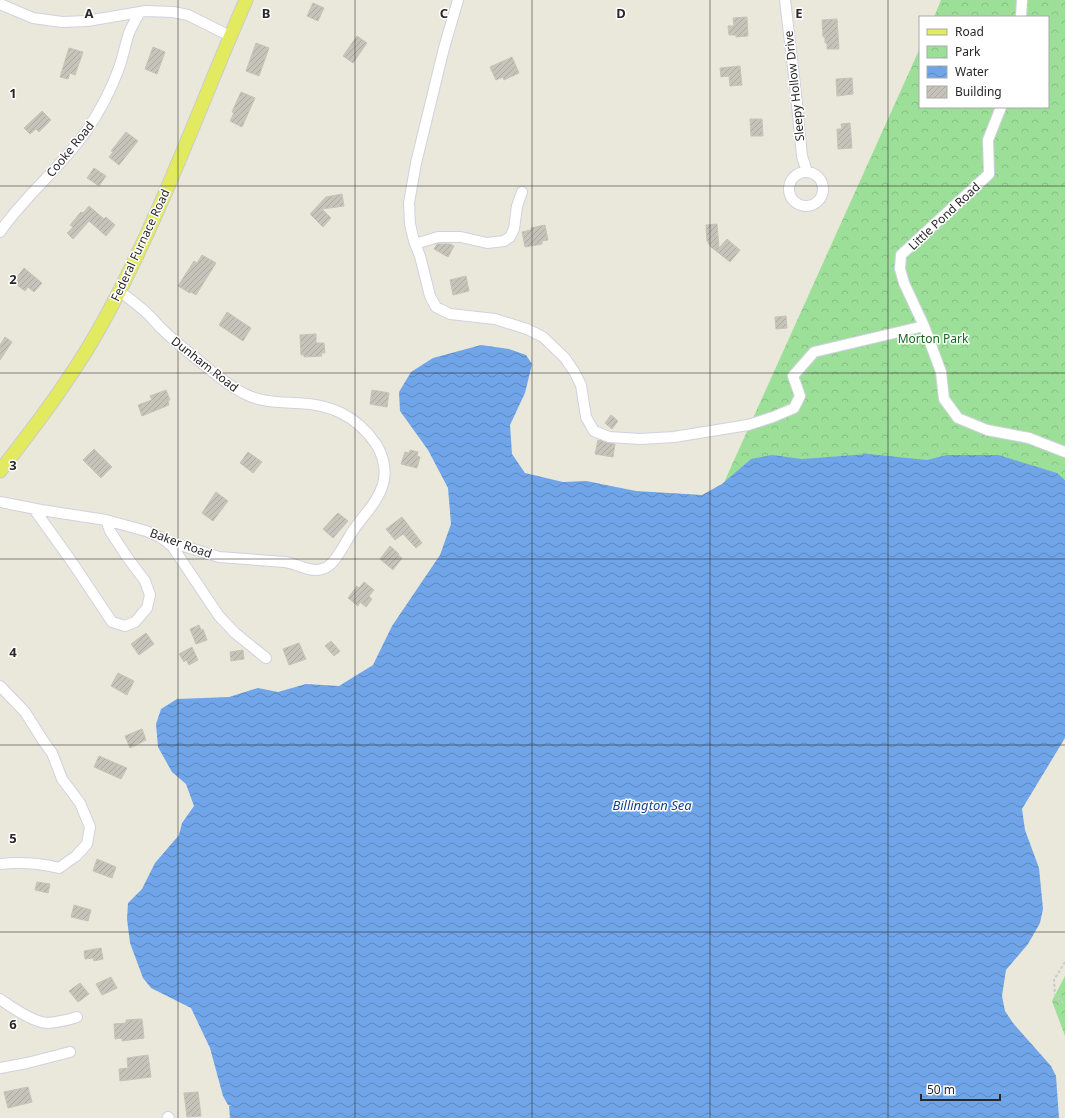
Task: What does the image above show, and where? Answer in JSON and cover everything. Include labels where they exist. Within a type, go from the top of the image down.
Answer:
[{"type":"main road","name":"Federal Furnace Road","points":[[0,471],[48,409],[86,353],[119,291],[141,246],[246,0]]},
{"type":"street","points":[[458,0],[444,48],[416,163],[409,203],[410,224],[430,296],[436,307],[450,314],[496,319],[527,329],[544,337],[565,358],[575,373],[581,385],[586,417],[594,431],[609,437],[640,439],[674,437],[748,425],[794,408],[800,396],[793,376],[814,352],[924,326]]},
{"type":"street","name":"Sleepy Hollow Drive","points":[[785,0],[802,156],[806,172]]},
{"type":"street","points":[[1021,16],[1022,0]]},
{"type":"street","points":[[0,4],[33,18],[54,21],[87,21],[140,12],[165,11],[188,15],[230,36]]},
{"type":"street","name":"Cooke Road","points":[[0,232],[15,212],[68,155],[87,130],[110,88],[119,67],[129,32],[140,12]]},
{"type":"street","name":"Little Pond Road","points":[[1001,108],[988,140],[989,174],[901,255],[900,270],[904,283],[924,326],[941,372],[944,399],[958,418],[987,430],[1030,438],[1065,452]]},
{"type":"street","points":[[415,244],[438,237],[461,237],[487,243],[504,241],[510,238],[514,229],[517,206],[522,192]]},
{"type":"street","name":"Dunham Road","points":[[119,291],[142,309],[163,330],[230,386],[245,394],[267,401],[316,404],[330,407],[359,425],[371,437],[379,449],[383,459],[384,483],[378,498],[354,528],[347,540]]},
{"type":"street","name":"Baker Road","points":[[0,502],[34,509],[106,520],[146,531],[164,540],[219,557],[293,563],[315,570],[325,569],[337,559],[347,540]]},
{"type":"street","points":[[34,509],[112,622],[125,626],[135,622],[147,608],[150,595],[145,581],[110,531],[106,520]]},
{"type":"street","points":[[164,540],[172,546],[219,616],[235,633],[266,658]]},
{"type":"street","points":[[0,686],[25,712],[52,754],[62,779],[80,803],[90,827],[87,844],[76,856],[59,868],[41,864],[0,864]]},
{"type":"street","points":[[0,999],[27,1016],[47,1023],[77,1017]]},
{"type":"street","points":[[0,1068],[70,1052]]},
{"type":"path","points":[[1065,962],[1054,980],[1056,995],[1065,1005]]},
{"type":"green space","name":"Morton Park","points":[[941,0],[1065,0],[1065,489],[717,498],[919,50],[919,108],[1049,108],[1049,16],[934,16]]},
{"type":"green space","points":[[1065,976],[1065,1036],[1052,1001]]},
{"type":"water","name":"Billington Sea","points":[[481,345],[509,349],[526,355],[532,364],[525,393],[510,425],[512,454],[525,473],[563,482],[586,481],[636,491],[702,495],[722,484],[751,459],[772,455],[802,459],[868,454],[927,460],[947,455],[998,455],[1057,473],[1065,480],[1065,738],[1022,809],[1025,830],[1039,868],[1043,909],[1040,923],[1028,944],[1006,970],[1002,996],[1005,1011],[1013,1023],[1051,1066],[1056,1076],[1059,1118],[230,1118],[229,1106],[232,1106],[228,1105],[223,1096],[210,1048],[191,1008],[151,988],[143,978],[130,943],[127,919],[128,903],[142,889],[155,863],[179,835],[182,823],[194,806],[186,784],[172,772],[158,747],[156,724],[161,709],[177,699],[229,697],[258,688],[278,692],[306,684],[339,686],[373,665],[392,626],[440,555],[451,524],[448,488],[428,450],[400,411],[399,392],[411,372],[433,358]]},
{"type":"building","points":[[313,3],[324,8],[318,21],[307,16]]},
{"type":"building","points":[[747,17],[748,36],[736,37],[736,35],[729,35],[728,26],[734,26],[733,18]]},
{"type":"building","points":[[837,19],[839,49],[827,49],[825,37],[823,37],[822,20]]},
{"type":"building","points":[[357,36],[367,43],[353,63],[343,56]]},
{"type":"building","points":[[256,43],[269,48],[259,76],[246,71]]},
{"type":"building","points":[[153,47],[165,52],[157,74],[145,69]]},
{"type":"building","points":[[69,48],[83,52],[75,75],[70,73],[68,79],[60,77]]},
{"type":"building","points":[[512,57],[519,73],[504,80],[503,77],[496,80],[490,67]]},
{"type":"building","points":[[740,66],[742,85],[730,86],[729,76],[721,77],[720,68]]},
{"type":"building","points":[[852,78],[853,94],[837,96],[836,79]]},
{"type":"building","points":[[241,92],[255,98],[242,127],[230,121],[234,113],[232,112]]},
{"type":"building","points":[[42,111],[51,120],[39,132],[36,129],[30,134],[24,128]]},
{"type":"building","points":[[750,119],[762,119],[763,136],[751,136]]},
{"type":"building","points":[[850,123],[852,148],[838,149],[837,129],[842,129],[841,124]]},
{"type":"building","points":[[126,132],[138,141],[119,165],[109,157],[113,152],[111,151]]},
{"type":"building","points":[[94,168],[106,176],[99,186],[87,178]]},
{"type":"building","points":[[342,194],[344,206],[322,209],[331,218],[323,227],[310,214],[326,197]]},
{"type":"building","points":[[89,206],[104,219],[106,217],[115,225],[106,236],[89,221],[73,239],[67,233],[73,227],[70,225],[81,212],[83,213]]},
{"type":"building","points":[[717,224],[719,248],[727,239],[740,250],[730,262],[711,247],[707,241],[706,225]]},
{"type":"building","points":[[545,225],[548,240],[542,241],[542,244],[525,247],[522,232],[531,230],[531,228]]},
{"type":"building","points":[[437,244],[450,244],[454,246],[448,257],[434,249]]},
{"type":"building","points":[[202,255],[216,263],[196,295],[178,286],[194,261],[197,263]]},
{"type":"building","points":[[24,268],[42,283],[34,292],[28,287],[25,291],[13,282]]},
{"type":"building","points":[[466,276],[469,291],[453,295],[450,280]]},
{"type":"building","points":[[227,312],[251,328],[243,341],[219,325]]},
{"type":"building","points":[[786,316],[787,328],[776,329],[775,317]]},
{"type":"building","points":[[316,334],[316,343],[324,343],[325,353],[321,353],[322,356],[304,357],[304,355],[301,355],[300,335]]},
{"type":"building","points":[[5,337],[12,342],[0,360],[0,345]]},
{"type":"building","points":[[166,390],[170,400],[168,401],[169,405],[142,416],[138,405],[152,400],[150,396]]},
{"type":"building","points":[[372,390],[389,393],[387,407],[370,404]]},
{"type":"building","points":[[611,415],[618,421],[612,429],[605,423]]},
{"type":"building","points":[[598,440],[615,444],[613,457],[595,454]]},
{"type":"building","points":[[94,449],[112,467],[101,478],[83,460]]},
{"type":"building","points":[[410,450],[418,452],[417,456],[420,457],[417,468],[401,464],[405,452],[409,453]]},
{"type":"building","points":[[248,452],[262,462],[253,473],[240,463]]},
{"type":"building","points":[[216,492],[228,501],[213,521],[202,513]]},
{"type":"building","points":[[338,513],[348,521],[333,538],[323,529]]},
{"type":"building","points":[[402,517],[422,543],[416,548],[403,534],[395,540],[386,529]]},
{"type":"building","points":[[390,546],[402,558],[393,570],[380,559]]},
{"type":"building","points":[[364,582],[374,590],[369,596],[372,599],[366,607],[360,602],[358,606],[348,598],[357,586],[359,588]]},
{"type":"building","points":[[199,625],[201,630],[203,629],[207,640],[196,644],[190,629]]},
{"type":"building","points":[[146,633],[154,644],[139,655],[131,644]]},
{"type":"building","points":[[331,641],[340,651],[334,656],[325,646]]},
{"type":"building","points":[[299,643],[306,659],[289,665],[283,649]]},
{"type":"building","points":[[192,647],[198,660],[189,665],[186,660],[184,662],[179,654]]},
{"type":"building","points":[[243,650],[244,659],[231,661],[230,652]]},
{"type":"building","points":[[118,673],[134,681],[127,695],[111,686]]},
{"type":"building","points":[[142,729],[146,740],[130,748],[125,736]]},
{"type":"building","points":[[99,756],[127,768],[121,779],[94,767]]},
{"type":"building","points":[[97,859],[116,867],[112,878],[93,871]]},
{"type":"building","points":[[37,882],[50,884],[48,893],[35,890]]},
{"type":"building","points":[[74,905],[91,910],[88,921],[71,917]]},
{"type":"building","points":[[101,948],[103,959],[94,961],[93,958],[85,959],[84,951]]},
{"type":"building","points":[[111,977],[117,988],[102,995],[96,984]]},
{"type":"building","points":[[80,983],[89,994],[78,1002],[69,991]]},
{"type":"building","points":[[142,1019],[144,1038],[122,1041],[122,1038],[115,1039],[114,1024],[126,1023],[126,1020]]},
{"type":"building","points":[[148,1055],[151,1077],[120,1081],[119,1069],[128,1068],[127,1058]]},
{"type":"building","points":[[28,1087],[32,1102],[8,1108],[4,1092]]},
{"type":"building","points":[[198,1092],[201,1116],[187,1117],[184,1093]]}]
